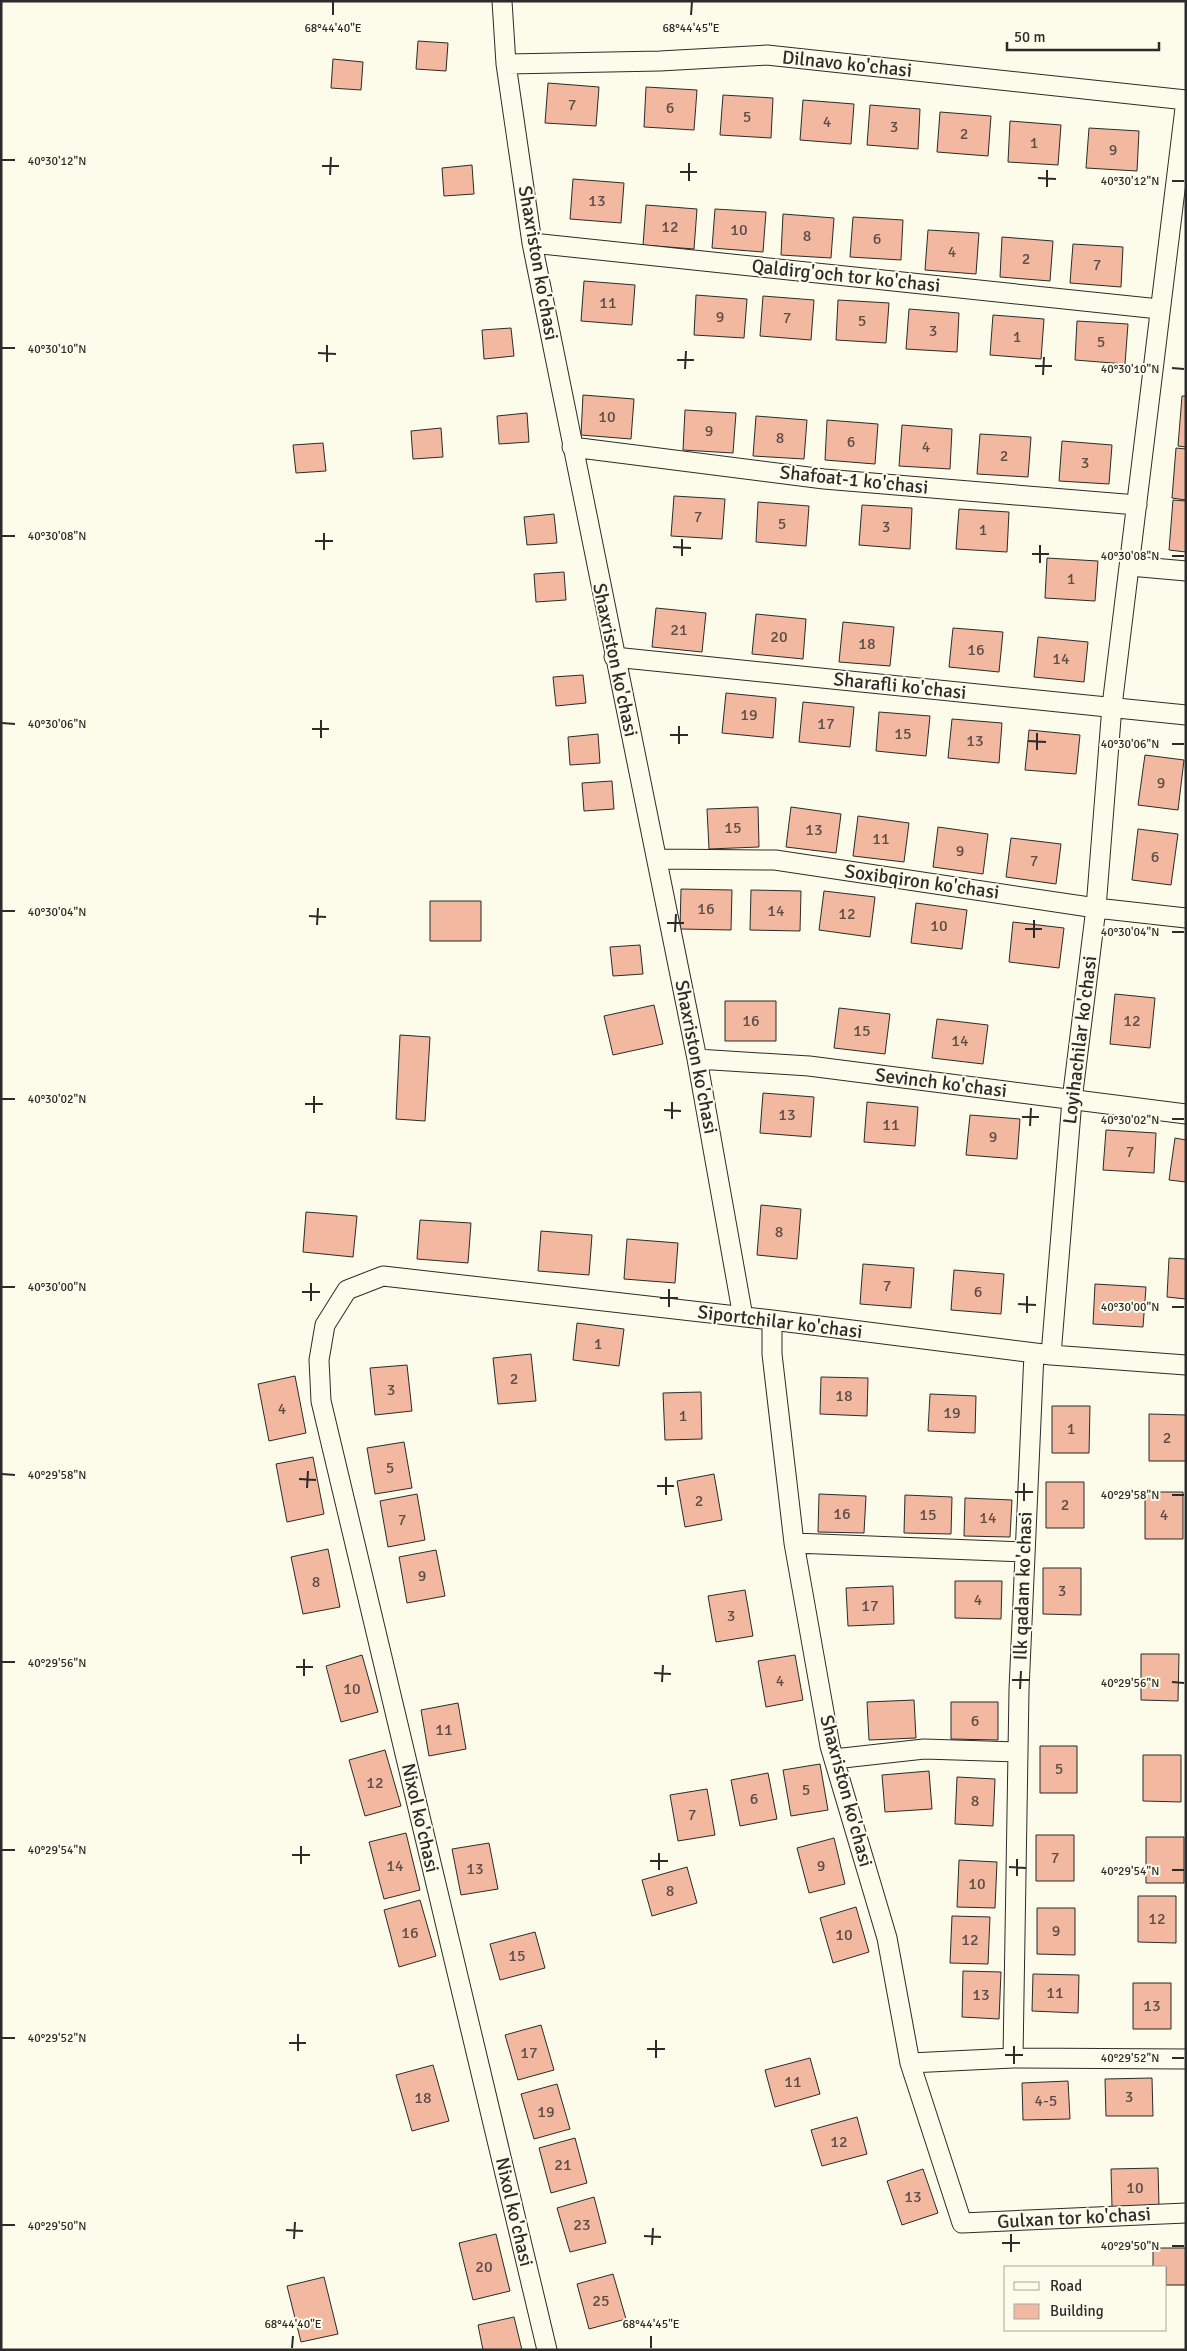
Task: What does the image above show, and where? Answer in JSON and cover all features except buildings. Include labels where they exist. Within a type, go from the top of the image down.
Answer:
[{"type":"street","name":"Shaxriston ko'chasi","points":[[502,1],[506,64],[532,243],[614,657],[697,1059],[743,1317]]},
{"type":"street","name":"Dilnavo ko'chasi","points":[[506,64],[660,61],[767,55],[1186,100]]},
{"type":"street","name":"Loyihachilar ko'chasi","points":[[1043,1354],[1096,908],[1112,706],[1186,100]]},
{"type":"street","name":"Qaldirg'och tor ko'chasi","points":[[532,243],[1159,309]]},
{"type":"street","name":"Shafoat-1 ko'chasi","points":[[572,447],[824,479],[1137,505]]},
{"type":"street","points":[[1130,566],[1186,570]]},
{"type":"street","name":"Sharafli ko'chasi","points":[[614,657],[1186,715]]},
{"type":"street","name":"Soxibqiron ko'chasi","points":[[657,859],[775,860],[1096,908],[1186,918]]},
{"type":"street","name":"Sevinch ko'chasi","points":[[697,1059],[809,1066],[1186,1114]]},
{"type":"street","name":"Siportchilar ko'chasi","points":[[347,1290],[384,1276],[772,1320],[1043,1354],[1186,1365]]},
{"type":"street","name":"Nixol ko'chasi","points":[[347,1290],[325,1325],[319,1360],[321,1401],[547,2350]]},
{"type":"street","name":"Shaxriston ko'chasi","points":[[772,1320],[772,1354],[794,1543],[834,1759],[887,1938],[910,2063],[962,2223]]},
{"type":"street","name":"Ilk qadam ko'chasi","points":[[1013,2058],[1018,1752],[1025,1552],[1043,1354]]},
{"type":"street","points":[[794,1543],[1025,1552]]},
{"type":"street","points":[[834,1759],[924,1749],[1018,1752]]},
{"type":"street","points":[[910,2063],[1013,2058],[1186,2059]]},
{"type":"street","name":"Gulxan tor ko'chasi","points":[[962,2223],[1186,2213]]}]
